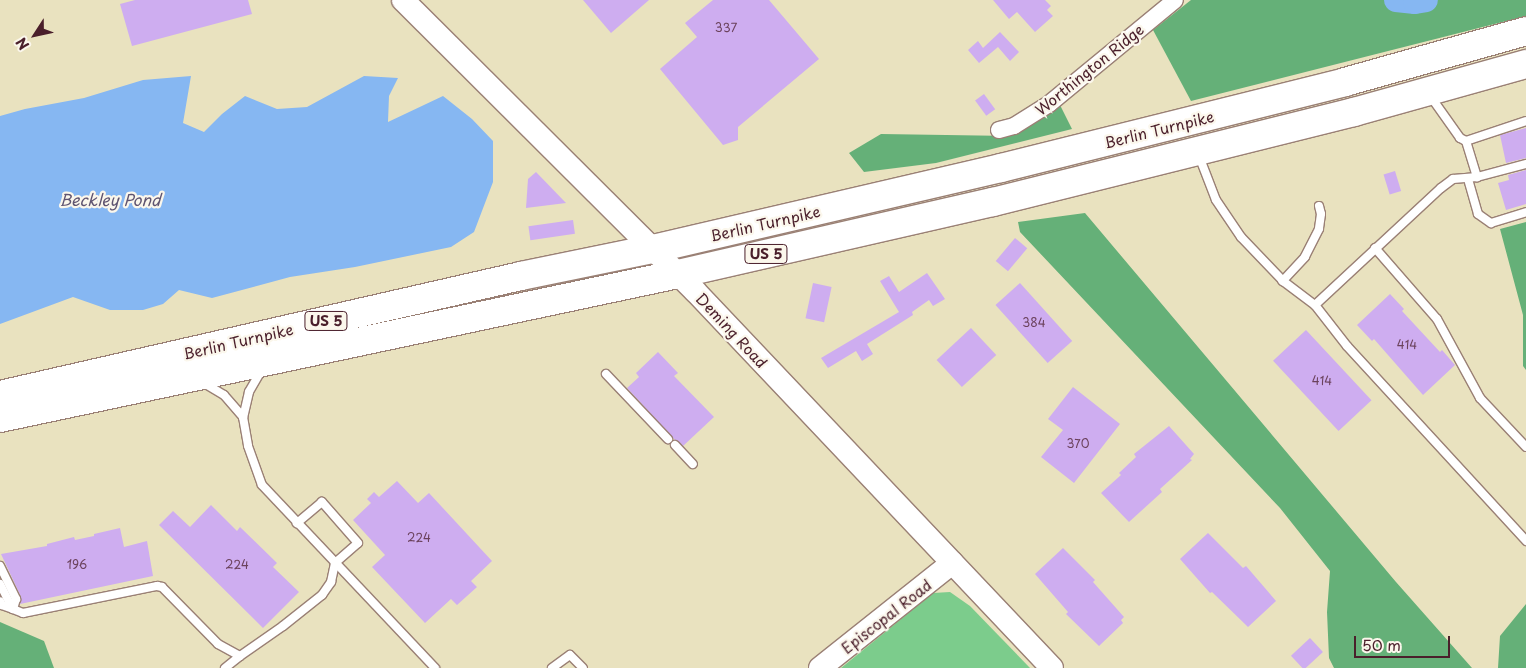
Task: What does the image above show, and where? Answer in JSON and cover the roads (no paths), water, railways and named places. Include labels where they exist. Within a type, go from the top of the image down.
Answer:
[{"type":"highway","name":"Berlin Turnpike","points":[[0,395],[521,276],[653,249],[1170,127],[1345,82],[1526,31]]},
{"type":"highway","name":"Berlin Turnpike","points":[[0,418],[678,274],[1001,200],[1197,152],[1526,64]]},
{"type":"street","name":"Deming Road","points":[[404,0],[678,274],[1052,668]]},
{"type":"street","name":"Worthington Ridge","points":[[999,130],[1014,126],[1049,104],[1175,0]]},
{"type":"street","name":"Episcopal Road","points":[[820,668],[952,563]]},
{"type":"lane","points":[[1427,92],[1460,138],[1466,141],[1526,121]]},
{"type":"lane","points":[[1466,141],[1477,177]]},
{"type":"lane","points":[[1197,152],[1216,200],[1241,237],[1283,281],[1315,305],[1347,346],[1526,541]]},
{"type":"lane","points":[[1315,305],[1441,188],[1454,179],[1468,179],[1526,164]]},
{"type":"lane","points":[[1468,179],[1478,214],[1491,223],[1526,212]]},
{"type":"lane","points":[[1283,281],[1306,258],[1319,229],[1321,214],[1319,206]]},
{"type":"lane","points":[[1375,248],[1437,319],[1480,398],[1526,447]]},
{"type":"lane","points":[[270,360],[255,380],[249,392],[243,417],[248,446],[262,485],[435,668]]},
{"type":"lane","points":[[606,374],[668,439]]},
{"type":"lane","points":[[188,378],[211,386],[224,395],[243,417]]},
{"type":"lane","points":[[675,445],[693,464]]},
{"type":"lane","points":[[226,668],[322,595],[330,582],[335,562],[358,543],[322,502],[297,523]]},
{"type":"lane","points":[[0,566],[16,599],[13,609]]},
{"type":"lane","points":[[0,584],[13,609]]},
{"type":"lane","points":[[0,601],[2,605],[23,613],[157,586],[162,587],[218,644],[240,656]]},
{"type":"lane","points":[[552,668],[570,655],[583,668]]},
{"type":"water","name":"Beckley Pond","points":[[191,76],[183,123],[204,132],[222,114],[245,96],[277,109],[307,107],[364,76],[398,78],[389,96],[388,122],[443,96],[472,119],[493,141],[493,182],[474,232],[451,247],[355,267],[290,277],[212,298],[179,290],[163,304],[143,310],[110,310],[73,297],[0,324],[0,116],[25,109],[84,98],[143,80]]},
{"type":"waterway","points":[[1396,0],[1415,2],[1426,0]]}]
